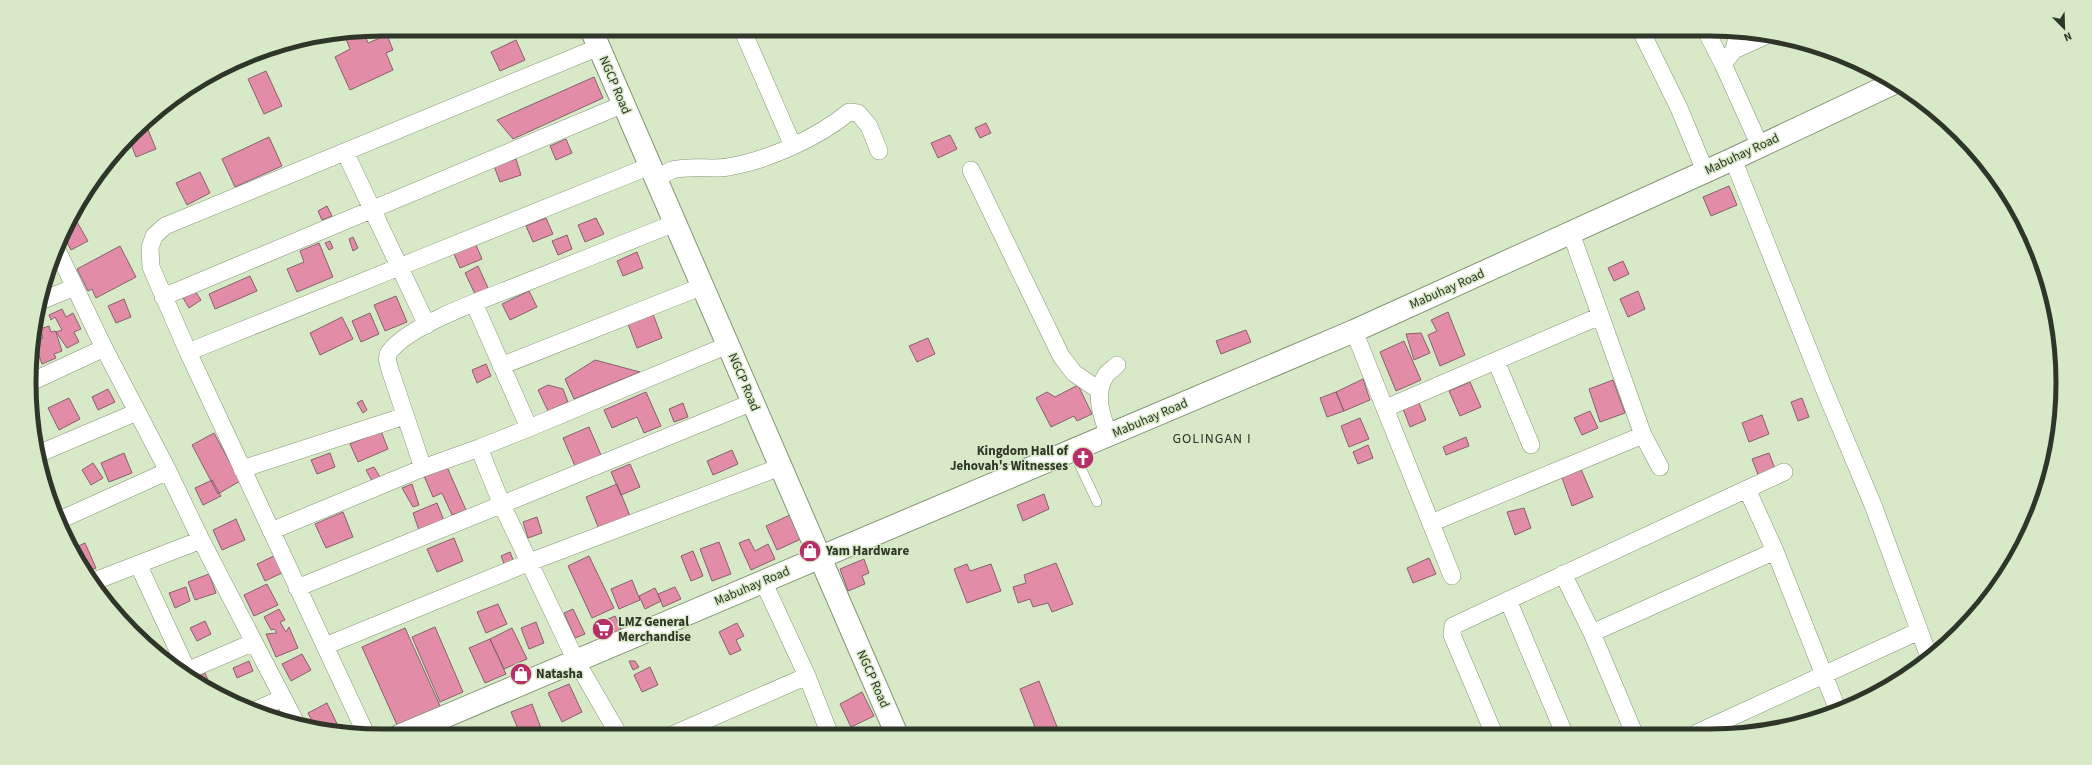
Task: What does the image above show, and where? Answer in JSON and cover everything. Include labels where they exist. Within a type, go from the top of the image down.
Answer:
[{"type":"street","points":[[745,36],[793,146]]},
{"type":"street","points":[[1643,36],[1679,108],[1706,171]]},
{"type":"street","points":[[1709,36],[1760,146]]},
{"type":"street","points":[[1723,64],[1734,50],[1737,37]]},
{"type":"street","points":[[363,728],[163,296],[151,267],[150,248],[154,236],[166,226],[345,152],[595,38]]},
{"type":"street","name":"NGCP Road","points":[[595,38],[894,729]]},
{"type":"street","points":[[1734,50],[1757,39]]},
{"type":"street","name":"Mabuhay Road","points":[[416,729],[1354,331],[1733,159],[1889,86]]},
{"type":"street","points":[[163,296],[624,104]]},
{"type":"street","points":[[188,352],[400,268],[473,236],[653,172],[727,167],[761,160],[793,146],[841,119],[850,112],[858,113],[869,126],[879,151]]},
{"type":"street","points":[[345,152],[427,325]]},
{"type":"street","points":[[1733,159],[1823,386],[1873,506],[1927,652]]},
{"type":"street","points":[[971,170],[1061,356],[1074,373],[1100,392]]},
{"type":"street","points":[[423,468],[404,416],[387,358],[390,350],[402,340],[427,325],[474,303],[675,223]]},
{"type":"street","points":[[1571,233],[1643,435],[1660,467]]},
{"type":"street","points":[[60,256],[104,348],[292,717]]},
{"type":"street","points":[[501,366],[703,286]]},
{"type":"street","points":[[47,298],[75,287]]},
{"type":"street","points":[[474,303],[529,428]]},
{"type":"street","points":[[1386,408],[1600,316]]},
{"type":"street","points":[[1354,331],[1452,576]]},
{"type":"street","points":[[271,531],[423,468],[529,428],[728,345]]},
{"type":"street","points":[[36,379],[104,348]]},
{"type":"street","points":[[1496,361],[1531,444]]},
{"type":"street","points":[[1109,436],[1101,413],[1100,392],[1105,376],[1117,365]]},
{"type":"street","points":[[298,588],[753,402]]},
{"type":"street","points":[[43,452],[137,412]]},
{"type":"street","points":[[242,469],[404,416]]},
{"type":"street","points":[[1431,523],[1643,435]]},
{"type":"street","points":[[479,448],[502,505],[576,660],[615,729]]},
{"type":"street","points":[[325,646],[530,562],[780,467]]},
{"type":"street","points":[[64,518],[168,471]]},
{"type":"street","points":[[1492,729],[1452,635],[1452,628],[1456,624],[1784,472]]},
{"type":"street","points":[[1748,489],[1775,551],[1836,705]]},
{"type":"street","points":[[98,580],[201,540]]},
{"type":"street","points":[[1592,633],[1775,551]]},
{"type":"street","points":[[138,564],[182,665]]},
{"type":"street","points":[[1563,574],[1592,633],[1632,729]]},
{"type":"street","points":[[763,581],[806,676],[828,729]]},
{"type":"street","points":[[1508,600],[1562,729]]},
{"type":"street","points":[[1706,729],[1919,631]]},
{"type":"street","points":[[189,670],[254,642]]},
{"type":"street","points":[[686,729],[806,676]]},
{"type":"street","points":[[262,707],[283,698]]},
{"type":"lane","points":[[1073,451],[1097,502]]},
{"type":"building","points":[[387,36],[393,50],[386,53],[393,70],[350,90],[335,57],[350,49],[346,38],[365,37],[368,43]]},
{"type":"building","points":[[516,40],[525,60],[500,71],[491,52]]},
{"type":"building","points":[[266,71],[282,106],[264,114],[248,79]]},
{"type":"building","points":[[594,77],[603,98],[513,139],[497,120]]},
{"type":"building","points":[[986,123],[991,133],[980,138],[975,128]]},
{"type":"building","points":[[147,128],[156,149],[136,157],[131,144]]},
{"type":"building","points":[[950,135],[957,149],[938,158],[931,143]]},
{"type":"building","points":[[269,137],[282,166],[235,187],[222,159]]},
{"type":"building","points":[[566,139],[572,153],[556,160],[550,146]]},
{"type":"building","points":[[516,159],[521,175],[500,182],[494,166]]},
{"type":"building","points":[[200,172],[210,193],[187,205],[176,183]]},
{"type":"building","points":[[1729,186],[1737,205],[1711,216],[1703,197]]},
{"type":"building","points":[[327,206],[332,216],[322,220],[318,211]]},
{"type":"building","points":[[546,218],[553,234],[533,242],[526,226]]},
{"type":"building","points":[[596,218],[604,234],[585,242],[578,225]]},
{"type":"building","points":[[77,222],[88,241],[71,250],[66,241],[75,223]]},
{"type":"building","points":[[567,235],[572,249],[558,255],[552,241]]},
{"type":"building","points":[[353,237],[358,248],[353,251],[349,239]]},
{"type":"building","points":[[474,240],[482,259],[460,268],[452,249]]},
{"type":"building","points":[[330,241],[333,248],[329,250],[325,243]]},
{"type":"building","points":[[319,243],[333,277],[297,292],[287,269],[304,262],[300,251]]},
{"type":"building","points":[[120,246],[136,277],[96,298],[92,289],[88,291],[77,269]]},
{"type":"building","points":[[637,252],[643,268],[623,276],[617,261]]},
{"type":"building","points":[[1623,261],[1629,274],[1614,281],[1608,268]]},
{"type":"building","points":[[478,266],[489,290],[476,296],[465,273]]},
{"type":"building","points":[[250,276],[257,291],[215,309],[209,294]]},
{"type":"building","points":[[195,291],[201,300],[189,308],[183,298]]},
{"type":"building","points":[[529,291],[537,307],[510,320],[502,304]]},
{"type":"building","points":[[1638,291],[1645,309],[1628,317],[1620,299]]},
{"type":"building","points":[[396,296],[407,322],[385,331],[374,305]]},
{"type":"building","points":[[124,299],[131,317],[116,323],[108,306]]},
{"type":"building","points":[[62,309],[66,317],[73,313],[81,329],[74,332],[79,342],[67,348],[56,332],[62,330],[55,317],[51,320],[49,315]]},
{"type":"building","points":[[1448,312],[1465,355],[1440,366],[1428,335],[1437,331],[1431,320]]},
{"type":"building","points":[[370,313],[379,334],[361,342],[352,321]]},
{"type":"building","points":[[653,314],[662,338],[637,348],[628,324]]},
{"type":"building","points":[[342,317],[353,339],[320,355],[310,333]]},
{"type":"building","points":[[49,326],[51,332],[56,332],[62,351],[54,354],[56,358],[42,364],[38,352],[39,339],[43,338],[40,329]]},
{"type":"building","points":[[1246,330],[1251,342],[1221,354],[1216,341]]},
{"type":"building","points":[[1421,333],[1430,353],[1414,360],[1406,334]]},
{"type":"building","points":[[928,338],[935,354],[917,362],[909,346]]},
{"type":"building","points":[[1404,341],[1421,380],[1396,391],[1380,352]]},
{"type":"building","points":[[595,360],[640,372],[574,399],[565,379]]},
{"type":"building","points":[[486,364],[491,376],[477,383],[472,370]]},
{"type":"building","points":[[1363,379],[1370,400],[1344,411],[1336,392]]},
{"type":"building","points":[[1613,380],[1625,413],[1600,422],[1589,389]]},
{"type":"building","points":[[1470,382],[1481,407],[1460,416],[1449,391]]},
{"type":"building","points":[[548,385],[563,389],[568,402],[548,411],[538,390]]},
{"type":"building","points":[[1078,385],[1092,414],[1077,421],[1074,416],[1051,427],[1036,398],[1047,392],[1055,397]]},
{"type":"building","points":[[108,389],[115,402],[98,410],[92,397]]},
{"type":"building","points":[[646,392],[661,426],[644,433],[637,417],[612,428],[604,410]]},
{"type":"building","points":[[1336,392],[1344,411],[1327,417],[1320,398]]},
{"type":"building","points":[[69,398],[80,419],[59,430],[48,408]]},
{"type":"building","points":[[1802,398],[1809,417],[1798,421],[1791,402]]},
{"type":"building","points":[[362,400],[367,410],[363,413],[357,403]]},
{"type":"building","points":[[683,403],[688,417],[674,422],[669,409]]},
{"type":"building","points":[[1419,403],[1426,420],[1410,427],[1403,409]]},
{"type":"building","points":[[1590,411],[1598,428],[1582,435],[1574,418]]},
{"type":"building","points":[[1762,415],[1769,434],[1749,442],[1742,423]]},
{"type":"building","points":[[1360,418],[1369,439],[1349,447],[1341,426]]},
{"type":"building","points":[[589,427],[601,455],[575,466],[563,438]]},
{"type":"building","points":[[381,431],[388,449],[358,462],[350,444]]},
{"type":"building","points":[[214,433],[240,481],[218,494],[192,445]]},
{"type":"building","points":[[1466,437],[1469,446],[1446,455],[1443,447]]},
{"type":"building","points":[[1368,445],[1373,458],[1358,464],[1353,452]]},
{"type":"building","points":[[732,450],[738,464],[713,475],[707,461]]},
{"type":"building","points":[[124,453],[132,473],[109,482],[101,463]]},
{"type":"building","points":[[330,453],[335,467],[317,474],[311,460]]},
{"type":"building","points":[[1769,453],[1776,471],[1759,477],[1752,459]]},
{"type":"building","points":[[93,463],[103,478],[91,485],[82,470]]},
{"type":"building","points":[[630,464],[640,487],[621,495],[611,472]]},
{"type":"building","points":[[374,467],[380,477],[372,481],[366,470]]},
{"type":"building","points":[[447,467],[466,510],[452,515],[442,493],[433,497],[424,476]]},
{"type":"building","points":[[1580,467],[1593,497],[1572,506],[1561,475]]},
{"type":"building","points":[[212,480],[221,496],[203,505],[195,488]]},
{"type":"building","points":[[412,484],[419,505],[413,507],[402,488]]},
{"type":"building","points":[[617,484],[630,516],[599,529],[586,497]]},
{"type":"building","points":[[1044,494],[1049,509],[1023,521],[1017,505]]},
{"type":"building","points":[[437,503],[445,523],[420,533],[413,513]]},
{"type":"building","points":[[1524,508],[1531,528],[1515,535],[1507,512]]},
{"type":"building","points":[[343,512],[353,537],[326,548],[315,524]]},
{"type":"building","points":[[790,515],[801,539],[777,550],[766,526]]},
{"type":"building","points":[[537,517],[542,533],[528,538],[523,522]]},
{"type":"building","points":[[236,519],[245,540],[222,550],[213,530]]},
{"type":"building","points":[[454,538],[463,561],[437,572],[427,549]]},
{"type":"building","points":[[749,539],[755,551],[768,544],[775,559],[751,570],[739,543]]},
{"type":"building","points":[[719,542],[731,574],[712,581],[700,549]]},
{"type":"building","points":[[85,543],[96,568],[91,570],[77,547]]},
{"type":"building","points":[[693,551],[703,576],[691,581],[681,556]]},
{"type":"building","points":[[510,552],[514,562],[505,566],[501,556]]},
{"type":"building","points":[[278,554],[286,571],[265,581],[257,564]]},
{"type":"building","points":[[589,556],[614,608],[592,618],[568,566]]},
{"type":"building","points":[[1429,558],[1436,574],[1413,583],[1407,568]]},
{"type":"building","points":[[864,559],[869,573],[862,576],[865,584],[848,591],[840,569]]},
{"type":"building","points":[[1056,563],[1073,604],[1052,612],[1048,603],[1033,607],[1030,599],[1018,603],[1013,587],[1026,583],[1024,575]]},
{"type":"building","points":[[967,564],[970,571],[991,564],[1001,591],[967,603],[954,569]]},
{"type":"building","points":[[209,574],[216,593],[195,600],[188,582]]},
{"type":"building","points":[[632,580],[640,600],[619,609],[611,589]]},
{"type":"building","points":[[267,584],[278,605],[254,616],[244,595]]},
{"type":"building","points":[[186,587],[190,601],[175,608],[169,593]]},
{"type":"building","points":[[675,587],[681,599],[663,607],[658,594]]},
{"type":"building","points":[[655,588],[661,601],[645,609],[639,596]]},
{"type":"building","points":[[498,604],[507,624],[486,633],[477,612]]},
{"type":"building","points":[[279,609],[285,620],[280,622],[286,632],[289,627],[298,648],[276,657],[266,634],[277,633],[274,629],[271,630],[264,617]]},
{"type":"building","points":[[573,609],[585,634],[575,638],[564,613]]},
{"type":"building","points":[[615,616],[621,629],[603,643],[595,625]]},
{"type":"building","points":[[205,621],[211,634],[197,641],[190,628]]},
{"type":"building","points":[[536,622],[544,643],[529,649],[521,628]]},
{"type":"building","points":[[737,623],[744,636],[736,640],[741,650],[730,655],[719,632]]},
{"type":"building","points":[[435,627],[463,692],[440,702],[412,637]]},
{"type":"building","points":[[405,628],[441,708],[398,727],[362,647]]},
{"type":"building","points":[[512,628],[527,659],[504,669],[490,639]]},
{"type":"building","points":[[490,639],[506,674],[485,683],[469,648]]},
{"type":"building","points":[[302,654],[311,670],[291,681],[282,664]]},
{"type":"building","points":[[249,661],[253,671],[237,678],[233,668]]},
{"type":"building","points":[[629,661],[635,661],[639,667],[633,670]]},
{"type":"building","points":[[650,667],[658,685],[642,692],[634,675]]},
{"type":"building","points":[[205,673],[209,683],[209,683],[198,676]]},
{"type":"building","points":[[1039,681],[1058,729],[1036,729],[1020,689]]},
{"type":"building","points":[[569,684],[582,712],[562,722],[548,693]]},
{"type":"building","points":[[862,692],[874,716],[851,727],[840,704]]},
{"type":"building","points":[[327,703],[338,726],[312,721],[308,713]]},
{"type":"building","points":[[532,704],[541,729],[518,729],[511,712]]},
{"type":"place","name":"Kingdom Hall of Jehovah's Witnesses","points":[[1083,458]]},
{"type":"place","name":"Yam Hardware","points":[[810,551]]},
{"type":"place","name":"LMZ General Merchandise","points":[[603,629]]},
{"type":"place","name":"Natasha","points":[[521,674]]},
{"type":"district","name":"GOLINGAN I","points":[[1212,439]]}]
